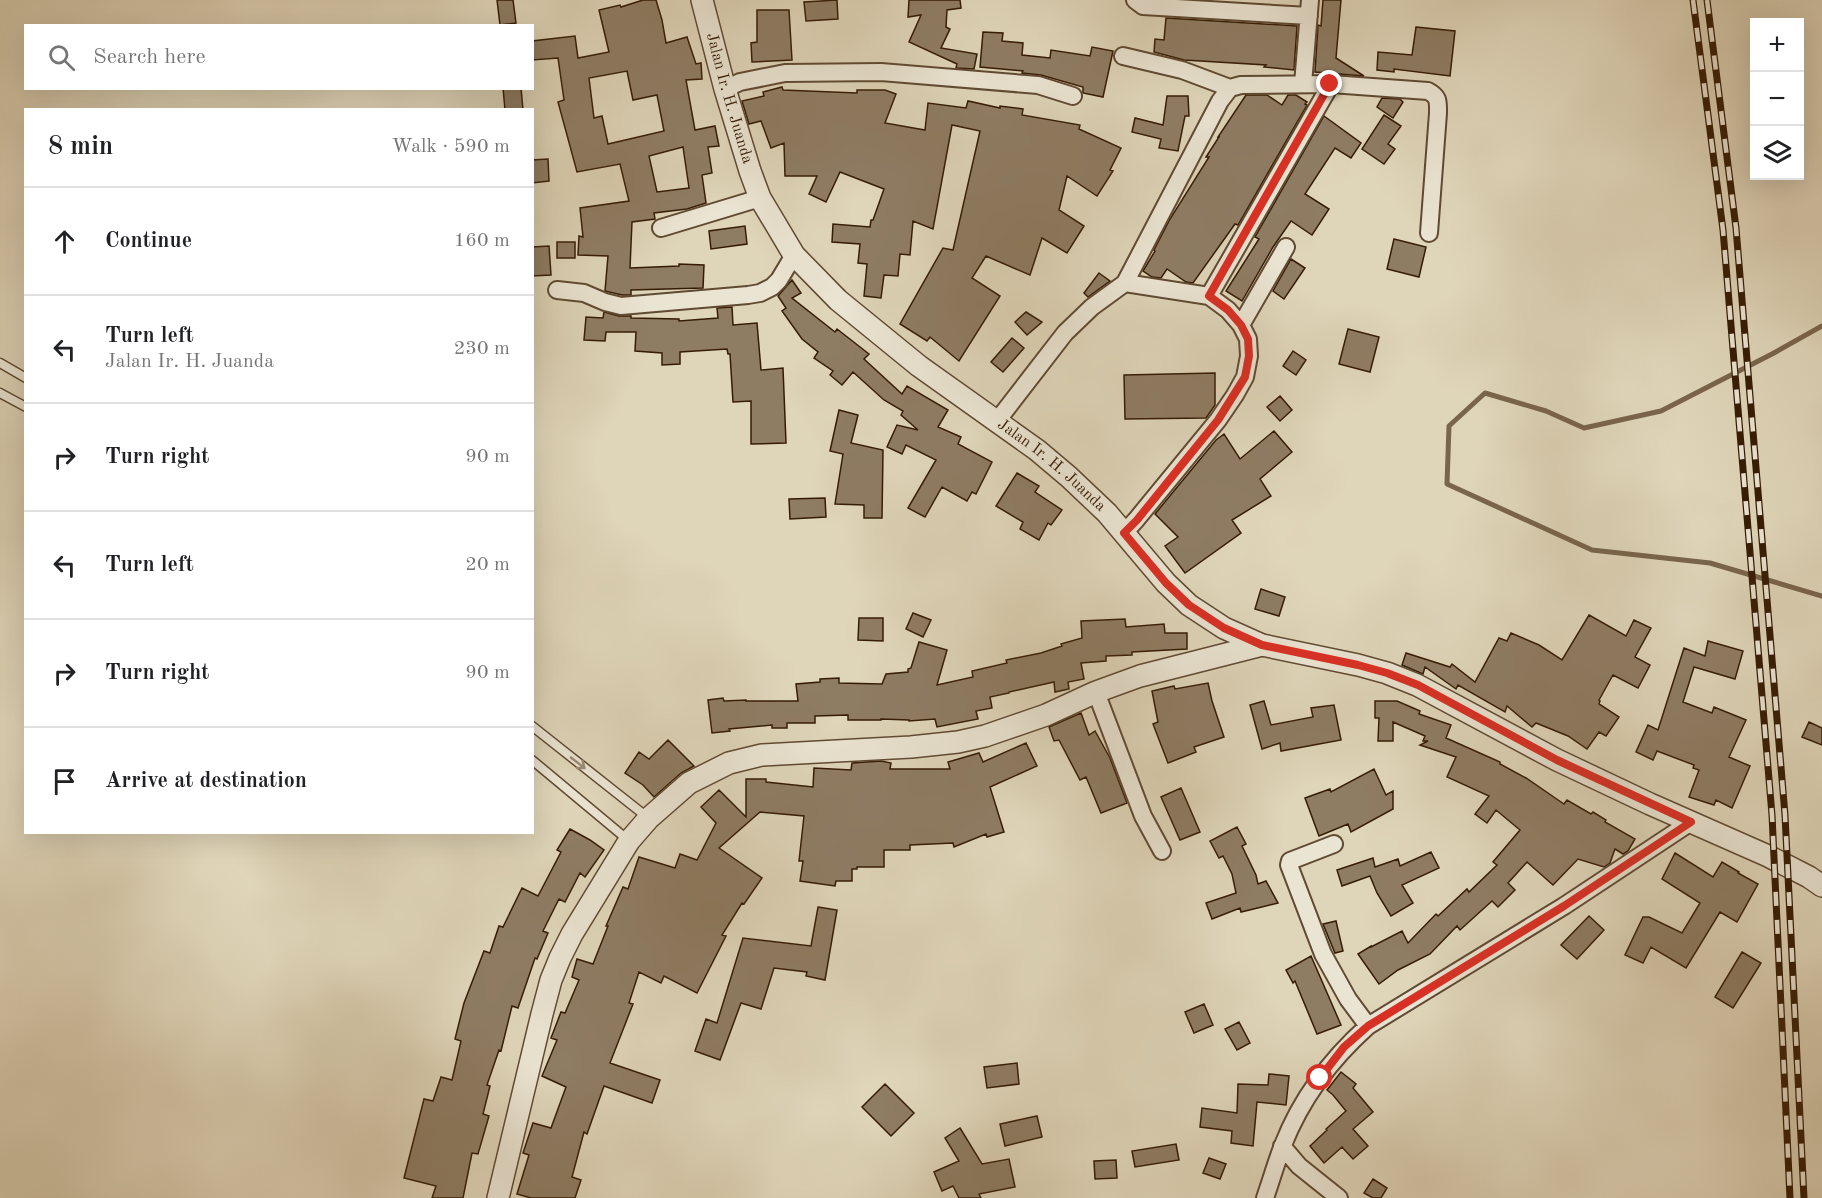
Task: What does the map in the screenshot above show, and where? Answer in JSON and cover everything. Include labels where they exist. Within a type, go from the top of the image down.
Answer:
[{"type":"street","name":"Jalan Ir. H. Juanda","points":[[702,0],[725,89],[760,198],[794,255],[838,300],[911,360],[1037,450],[1070,477],[1107,513],[1166,583],[1189,605],[1224,628],[1262,645],[1349,663],[1387,673],[1418,685],[1557,760],[1768,856],[1822,886]]},
{"type":"street","points":[[1135,0],[1143,6],[1310,8],[1303,84]]},
{"type":"street","points":[[1123,56],[1182,70],[1230,88],[1330,84],[1428,91],[1435,95],[1438,101],[1438,113],[1429,233]]},
{"type":"street","points":[[725,89],[740,82],[785,73],[881,72],[1038,85],[1073,96]]},
{"type":"street","points":[[1209,296],[1330,84]]},
{"type":"street","points":[[997,422],[1065,333],[1092,307],[1125,283],[1215,111],[1230,88]]},
{"type":"street","points":[[661,228],[760,198]]},
{"type":"street","points":[[1241,325],[1286,247]]},
{"type":"street","points":[[556,290],[584,293],[621,306],[748,295],[760,293],[772,287],[779,280],[794,255]]},
{"type":"street","points":[[1124,533],[1218,420],[1245,377],[1249,356],[1248,339],[1241,325],[1228,310],[1209,296],[1125,283]]},
{"type":"street","points":[[498,1198],[551,980],[572,934],[629,841],[649,818],[689,783],[717,768],[743,758],[911,747],[958,742],[985,736],[1046,715],[1096,692],[1140,676],[1262,645]]},
{"type":"street","points":[[1096,692],[1143,816],[1162,851]]},
{"type":"street","points":[[1265,1198],[1282,1146],[1303,1104],[1344,1047],[1368,1026],[1564,906],[1691,822]]},
{"type":"street","points":[[1335,844],[1290,861],[1289,865],[1323,954],[1348,999],[1368,1026]]},
{"type":"street","points":[[1282,1146],[1299,1166],[1339,1198]]},
{"type":"lane","points":[[0,363],[24,377]]},
{"type":"lane","points":[[0,393],[24,406]]},
{"type":"lane","points":[[534,728],[649,818]]},
{"type":"lane","points":[[534,762],[629,841]]},
{"type":"building","points":[[497,0],[513,0],[516,23],[500,24]]},
{"type":"building","points":[[643,0],[656,0],[666,43],[687,37],[696,64],[701,63],[702,79],[686,80],[695,130],[715,126],[719,146],[708,147],[712,173],[702,175],[706,203],[687,209],[654,213],[655,219],[632,222],[630,268],[679,266],[679,264],[704,265],[703,288],[631,290],[631,295],[605,291],[608,256],[578,255],[579,236],[583,237],[580,208],[629,201],[620,164],[577,172],[558,102],[564,100],[558,58],[534,60],[534,41],[575,36],[578,58],[609,52],[599,10],[620,5],[621,7]],"holes":[[[627,71],[633,100],[657,95],[664,131],[608,144],[602,116],[594,118],[589,78]],[[683,147],[689,188],[657,192],[649,156]]]},
{"type":"building","points":[[837,0],[838,19],[806,21],[804,2]]},
{"type":"building","points":[[909,0],[960,0],[961,8],[947,10],[946,27],[950,29],[941,48],[977,54],[974,69],[956,68],[957,64],[909,42],[921,15],[908,17]]},
{"type":"building","points":[[1323,0],[1341,0],[1336,58],[1364,76],[1315,72],[1318,25],[1321,26]]},
{"type":"building","points":[[757,10],[789,10],[792,60],[752,62],[751,43],[757,42]]},
{"type":"building","points":[[1166,18],[1297,26],[1294,70],[1264,67],[1266,65],[1184,60],[1154,52],[1155,39],[1164,40]]},
{"type":"building","points":[[1416,27],[1455,31],[1450,76],[1394,69],[1394,72],[1377,70],[1378,52],[1412,55]]},
{"type":"building","points":[[983,32],[1003,33],[1002,41],[1023,43],[1022,55],[1050,58],[1051,50],[1090,56],[1092,47],[1113,51],[1103,97],[1083,93],[1083,87],[1041,75],[980,67]]},
{"type":"building","points":[[782,87],[783,90],[857,93],[857,90],[885,90],[896,94],[885,123],[925,130],[928,103],[966,108],[968,101],[1000,108],[1000,106],[1023,109],[1022,115],[1080,125],[1079,129],[1121,148],[1110,170],[1113,171],[1097,196],[1067,176],[1059,210],[1084,226],[1067,253],[1042,238],[1030,275],[986,256],[972,278],[1000,296],[959,361],[930,337],[927,341],[900,324],[943,248],[953,250],[980,131],[952,125],[933,229],[913,221],[910,255],[900,254],[898,276],[884,275],[881,298],[864,296],[867,264],[858,263],[860,244],[832,242],[833,224],[870,227],[884,189],[840,172],[826,202],[809,194],[817,176],[785,176],[784,143],[771,148],[761,121],[749,124],[742,101],[764,96],[763,92]]},
{"type":"building","points":[[503,90],[521,90],[523,108],[505,108]]},
{"type":"building","points":[[1246,95],[1267,95],[1282,105],[1288,95],[1296,95],[1307,102],[1305,104],[1307,105],[1238,225],[1235,224],[1193,283],[1186,282],[1167,269],[1161,278],[1152,277],[1143,271],[1170,219],[1209,157],[1206,157]]},
{"type":"building","points":[[1167,96],[1188,96],[1189,116],[1185,116],[1178,151],[1159,148],[1161,139],[1132,132],[1135,118],[1163,125]]},
{"type":"building","points":[[1382,98],[1400,99],[1403,102],[1393,118],[1377,107]]},
{"type":"building","points":[[1384,115],[1401,126],[1388,144],[1395,149],[1384,164],[1362,149]]},
{"type":"building","points":[[1324,116],[1361,143],[1351,158],[1335,148],[1305,194],[1329,209],[1312,235],[1291,221],[1242,301],[1226,291],[1259,239],[1255,237]]},
{"type":"building","points":[[548,159],[549,181],[534,183],[534,160]]},
{"type":"building","points":[[745,226],[747,244],[711,249],[709,231]]},
{"type":"building","points":[[1394,239],[1426,247],[1419,277],[1387,269]]},
{"type":"building","points":[[557,242],[575,242],[575,258],[557,258]]},
{"type":"building","points":[[549,246],[551,275],[534,276],[534,247]]},
{"type":"building","points":[[1291,259],[1305,268],[1284,299],[1273,291]]},
{"type":"building","points":[[1099,273],[1110,281],[1088,297],[1084,293]]},
{"type":"building","points":[[792,280],[801,293],[792,298],[835,332],[837,329],[869,354],[864,359],[902,394],[907,386],[948,410],[938,427],[961,437],[958,444],[992,462],[976,494],[972,492],[967,501],[942,487],[925,517],[908,508],[936,460],[906,445],[902,454],[887,447],[897,425],[918,430],[901,415],[903,411],[884,400],[853,372],[842,385],[830,375],[833,371],[814,358],[818,352],[802,339],[782,311],[786,308],[778,296]]},
{"type":"building","points":[[732,307],[733,325],[757,323],[761,370],[783,368],[786,443],[751,444],[751,401],[733,402],[730,354],[727,349],[680,352],[680,364],[662,365],[662,353],[635,351],[636,332],[606,332],[605,341],[584,340],[586,317],[603,318],[604,312],[631,316],[631,318],[679,319],[679,321],[718,318],[717,308]]},
{"type":"building","points":[[1026,312],[1042,322],[1027,335],[1015,322]]},
{"type":"building","points":[[1348,329],[1379,337],[1370,372],[1339,364]]},
{"type":"building","points":[[1012,338],[1024,348],[1003,372],[991,362]]},
{"type":"building","points":[[1293,351],[1306,360],[1296,375],[1283,366]]},
{"type":"building","points":[[1215,373],[1215,405],[1206,418],[1125,419],[1124,375]]},
{"type":"building","points":[[1280,396],[1292,410],[1280,421],[1267,407]]},
{"type":"building","points":[[839,410],[858,415],[851,443],[883,450],[882,518],[864,518],[864,505],[835,504],[843,454],[830,451]]},
{"type":"building","points":[[1274,431],[1292,452],[1260,479],[1271,496],[1232,520],[1241,533],[1185,573],[1165,546],[1178,537],[1155,514],[1216,440],[1224,434],[1240,459]]},
{"type":"building","points":[[1017,473],[1039,486],[1035,492],[1062,510],[1051,525],[1048,523],[1039,540],[1020,529],[1023,522],[996,506]]},
{"type":"building","points":[[825,498],[826,517],[790,519],[789,499]]},
{"type":"building","points":[[1261,589],[1285,597],[1279,616],[1255,609]]},
{"type":"building","points":[[913,613],[931,620],[923,637],[906,629]]},
{"type":"building","points":[[1589,615],[1626,636],[1634,620],[1651,628],[1635,657],[1650,665],[1638,688],[1613,675],[1599,704],[1619,717],[1606,736],[1599,732],[1587,749],[1568,736],[1536,723],[1532,727],[1507,706],[1505,712],[1458,685],[1456,689],[1425,667],[1423,674],[1402,665],[1406,653],[1450,667],[1452,664],[1475,682],[1499,638],[1507,641],[1511,633],[1539,645],[1562,660]]},
{"type":"building","points":[[859,618],[883,618],[883,641],[858,640]]},
{"type":"building","points":[[1125,619],[1126,627],[1164,624],[1165,633],[1187,633],[1187,649],[1132,652],[1132,655],[1106,656],[1106,661],[1081,663],[1084,679],[1068,682],[1069,689],[1055,692],[1054,682],[990,697],[992,708],[976,711],[978,719],[937,727],[935,719],[848,720],[848,715],[815,716],[815,723],[787,723],[787,728],[772,728],[772,725],[712,733],[708,700],[723,698],[724,701],[798,701],[796,684],[820,682],[820,679],[839,678],[839,683],[882,684],[886,674],[908,672],[919,642],[947,650],[937,685],[973,677],[972,671],[1007,663],[1006,660],[1041,653],[1082,638],[1081,621]]},
{"type":"building","points":[[1708,641],[1743,651],[1735,679],[1694,667],[1683,702],[1712,713],[1714,707],[1746,720],[1729,757],[1750,766],[1732,808],[1716,800],[1714,805],[1689,797],[1699,770],[1693,768],[1694,765],[1657,751],[1653,760],[1636,752],[1648,725],[1658,730],[1684,648],[1705,656]]},
{"type":"building","points":[[1208,683],[1224,737],[1194,747],[1196,752],[1168,763],[1153,724],[1158,722],[1152,691],[1174,686],[1175,689]]},
{"type":"building","points":[[1264,701],[1271,725],[1313,717],[1311,708],[1334,705],[1341,740],[1281,751],[1280,743],[1262,749],[1250,705]]},
{"type":"building","points":[[1375,701],[1397,701],[1420,711],[1419,714],[1451,725],[1446,738],[1500,762],[1564,804],[1567,800],[1591,814],[1593,812],[1606,820],[1605,822],[1635,839],[1628,851],[1623,854],[1615,849],[1610,863],[1604,867],[1578,859],[1553,885],[1527,862],[1508,883],[1515,890],[1498,907],[1492,901],[1460,930],[1457,926],[1430,954],[1398,970],[1379,984],[1358,954],[1402,931],[1408,943],[1436,914],[1438,916],[1467,889],[1469,892],[1497,865],[1493,862],[1520,830],[1496,810],[1487,823],[1475,814],[1489,796],[1447,777],[1456,757],[1420,745],[1428,741],[1423,741],[1425,736],[1393,722],[1393,741],[1378,741],[1379,718],[1375,718]]},
{"type":"building","points":[[1081,713],[1089,735],[1095,731],[1110,758],[1127,803],[1101,813],[1086,777],[1080,780],[1059,740],[1054,741],[1049,727]]},
{"type":"building","points":[[1809,722],[1822,728],[1822,745],[1802,737]]},
{"type":"building","points":[[668,740],[694,766],[681,773],[654,797],[643,785],[625,773],[639,752],[649,759]]},
{"type":"building","points":[[1026,743],[1037,766],[990,787],[1004,832],[987,837],[986,834],[954,847],[953,843],[910,845],[910,850],[884,850],[884,867],[857,867],[857,869],[852,869],[852,881],[836,881],[835,886],[800,881],[803,861],[799,861],[804,816],[760,812],[719,848],[762,878],[744,904],[742,903],[722,935],[726,936],[697,993],[664,976],[661,983],[639,972],[629,1003],[633,1004],[610,1063],[660,1080],[652,1103],[604,1086],[587,1134],[584,1132],[572,1177],[581,1180],[575,1198],[531,1198],[517,1194],[529,1155],[523,1153],[533,1123],[551,1128],[566,1087],[542,1076],[557,1040],[551,1038],[561,1012],[565,1013],[579,980],[572,977],[577,959],[593,964],[608,926],[606,926],[623,887],[628,889],[639,857],[675,868],[680,854],[697,860],[716,823],[701,807],[719,790],[746,817],[746,779],[766,779],[766,782],[813,787],[814,768],[851,770],[852,763],[881,761],[891,763],[890,769],[950,769],[948,762],[979,753],[983,762]]},
{"type":"building","points":[[1374,769],[1386,795],[1393,791],[1393,809],[1351,832],[1348,824],[1319,836],[1305,798],[1330,789],[1331,792]]},
{"type":"building","points":[[1181,788],[1200,832],[1180,840],[1161,797]]},
{"type":"building","points":[[1237,827],[1246,844],[1242,846],[1258,884],[1266,881],[1278,903],[1241,912],[1240,908],[1212,919],[1206,903],[1236,893],[1232,874],[1223,856],[1219,858],[1210,841]]},
{"type":"building","points":[[570,829],[604,850],[585,877],[580,873],[565,902],[559,899],[543,931],[548,933],[537,959],[535,958],[518,1008],[512,1006],[501,1051],[499,1050],[487,1085],[490,1086],[483,1114],[489,1116],[478,1154],[472,1153],[463,1198],[432,1198],[436,1186],[404,1178],[424,1099],[433,1101],[441,1077],[452,1080],[461,1041],[455,1039],[464,1003],[484,951],[490,953],[499,926],[503,927],[522,888],[538,896],[561,852],[557,850]]},
{"type":"building","points":[[1431,852],[1439,868],[1402,885],[1413,903],[1391,916],[1370,876],[1342,886],[1337,870],[1373,858],[1375,867],[1398,859],[1400,866]]},
{"type":"building","points":[[1675,853],[1713,877],[1722,862],[1758,884],[1737,922],[1720,912],[1686,968],[1651,947],[1643,963],[1625,955],[1643,917],[1649,917],[1682,933],[1700,903],[1662,879]]},
{"type":"building","points":[[818,907],[837,910],[825,980],[806,976],[807,972],[774,968],[761,1009],[741,1003],[720,1060],[695,1051],[706,1019],[717,1023],[743,938],[811,946]]},
{"type":"building","points":[[1589,916],[1604,930],[1577,959],[1561,945]]},
{"type":"building","points":[[1336,921],[1343,951],[1335,953],[1323,924]]},
{"type":"building","points":[[1742,952],[1761,963],[1733,1008],[1715,997]]},
{"type":"building","points":[[1311,956],[1341,1025],[1317,1034],[1295,981],[1293,983],[1286,970]]},
{"type":"building","points":[[1204,1004],[1213,1025],[1194,1033],[1185,1012]]},
{"type":"building","points":[[1239,1022],[1250,1043],[1237,1050],[1225,1029]]},
{"type":"building","points":[[1017,1063],[1019,1084],[987,1088],[984,1067]]},
{"type":"building","points":[[1341,1072],[1356,1084],[1353,1088],[1373,1112],[1353,1129],[1368,1146],[1353,1159],[1342,1147],[1324,1163],[1310,1146],[1346,1111],[1327,1090]]},
{"type":"building","points":[[1269,1074],[1289,1076],[1286,1105],[1257,1102],[1253,1146],[1231,1143],[1232,1131],[1200,1127],[1202,1108],[1237,1113],[1238,1084],[1268,1085]]},
{"type":"building","points":[[885,1084],[914,1113],[891,1136],[862,1107]]},
{"type":"building","points":[[1037,1116],[1042,1137],[1005,1146],[1000,1124]]},
{"type":"building","points":[[960,1128],[982,1164],[1009,1159],[1015,1187],[979,1194],[981,1198],[959,1198],[953,1186],[942,1191],[934,1172],[959,1161],[945,1138]]},
{"type":"building","points":[[1176,1144],[1179,1160],[1135,1167],[1132,1151]]},
{"type":"building","points":[[1209,1158],[1226,1164],[1220,1179],[1203,1173]]},
{"type":"building","points":[[1116,1160],[1117,1178],[1095,1179],[1094,1161]]},
{"type":"building","points":[[1373,1179],[1387,1188],[1381,1198],[1373,1198],[1364,1193]]},
{"type":"waterway","points":[[1822,326],[1661,411],[1584,428],[1546,411],[1485,393],[1449,426],[1447,484],[1592,550],[1710,563],[1822,596]]},
{"type":"railway","points":[[1693,0],[1723,230],[1772,815],[1790,1198]]},
{"type":"railway","points":[[1707,0],[1736,228],[1785,815],[1804,1198]]},
{"type":"route","points":[[1320,1078],[1344,1047],[1368,1026],[1564,906],[1691,822],[1557,760],[1418,685],[1387,673],[1332,658],[1274,649],[1224,628],[1189,605],[1166,583],[1124,533],[1218,420],[1245,377],[1249,356],[1248,339],[1241,325],[1228,310],[1209,296],[1330,84]]}]
